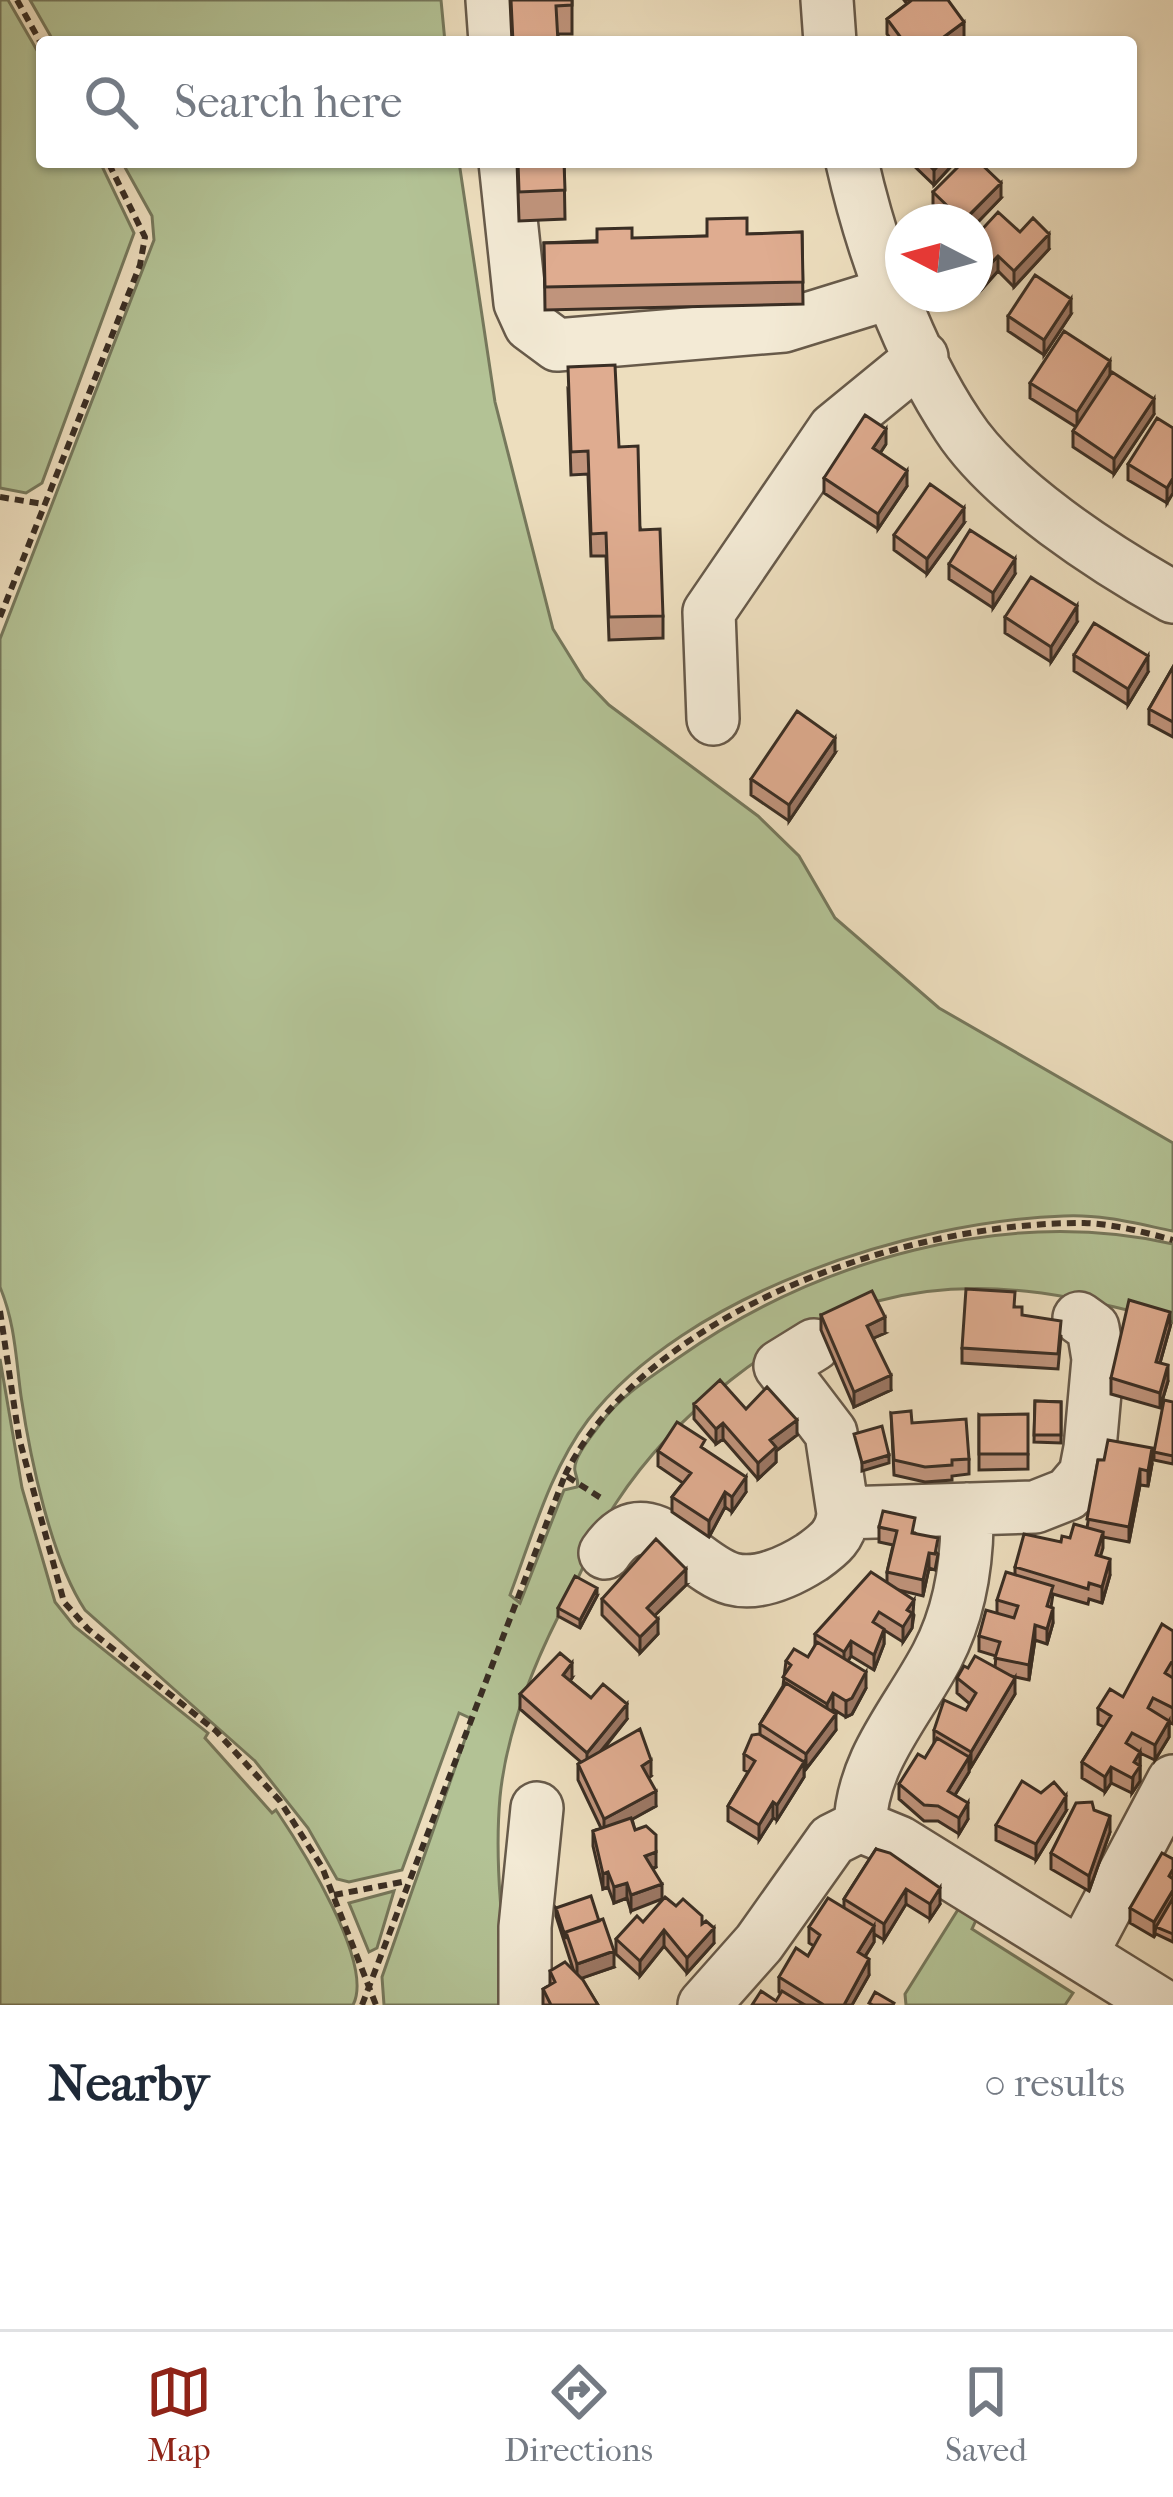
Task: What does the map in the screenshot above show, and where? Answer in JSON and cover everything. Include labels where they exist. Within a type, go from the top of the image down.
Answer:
[{"type":"street","points":[[492,0],[495,36]]},
{"type":"street","points":[[827,0],[830,36]]},
{"type":"street","points":[[507,168],[520,303],[530,326],[557,345],[784,326],[885,295]]},
{"type":"street","points":[[854,168],[885,264]]},
{"type":"street","points":[[903,312],[958,428],[1003,477],[1173,597]]},
{"type":"street","points":[[713,719],[709,612],[834,428],[922,357]]},
{"type":"street","points":[[843,1513],[1048,1505],[1081,1481],[1090,1448],[1098,1358],[1096,1333],[1079,1318]]},
{"type":"street","points":[[617,1541],[653,1531],[723,1576],[750,1580],[815,1555],[840,1532],[843,1513],[831,1433],[782,1366]]},
{"type":"street","points":[[860,1826],[868,1774],[949,1628],[962,1578],[968,1509]]},
{"type":"street","points":[[1081,1954],[1110,1908],[1173,1781]]},
{"type":"street","points":[[525,2005],[525,1914],[537,1808]]},
{"type":"street","points":[[704,2005],[759,1943],[832,1840],[860,1826],[899,1842],[1162,2005]]},
{"type":"path","points":[[16,0],[37,36]]},
{"type":"path","points":[[0,616],[143,251],[145,237],[136,211],[111,168]]},
{"type":"path","points":[[0,497],[44,504]]},
{"type":"path","points":[[362,2005],[565,1475],[592,1426],[617,1397],[734,1314],[821,1274],[922,1244],[1037,1227],[1108,1225],[1173,1240]]},
{"type":"path","points":[[0,1311],[25,1468],[67,1607],[180,1698],[252,1769],[297,1823],[334,1895],[376,2005]]},
{"type":"path","points":[[565,1475],[617,1510],[617,1541]]},
{"type":"path","points":[[334,1895],[407,1881]]},
{"type":"green space","points":[[0,0],[8,0],[36,49],[36,168],[103,168],[134,233],[42,483],[26,493],[0,488]]},
{"type":"green space","points":[[30,0],[441,0],[444,36],[51,36]]},
{"type":"green space","points":[[125,168],[460,168],[495,402],[553,629],[584,679],[609,705],[758,816],[799,856],[835,918],[939,1008],[1173,1143],[1173,1231],[1106,1218],[1064,1216],[938,1232],[871,1250],[741,1301],[682,1336],[630,1375],[588,1420],[563,1460],[534,1527],[510,1595],[520,1603],[564,1490],[577,1487],[577,1459],[601,1423],[636,1387],[732,1323],[851,1269],[979,1238],[1044,1232],[1109,1234],[1173,1244],[1173,1322],[1027,1291],[953,1289],[878,1301],[840,1314],[766,1355],[730,1380],[666,1439],[603,1524],[535,1666],[509,1743],[498,1849],[512,2005],[384,2005],[382,1977],[472,1719],[459,1713],[402,1870],[349,1882],[337,1879],[308,1828],[255,1761],[85,1610],[52,1536],[30,1448],[12,1328],[0,1287],[0,639],[154,240],[152,216]]},
{"type":"green space","points":[[0,1359],[22,1488],[55,1602],[74,1626],[208,1733],[205,1738],[272,1813],[276,1810],[345,1935],[357,1986],[353,2005],[0,2005]]},
{"type":"green space","points":[[394,1891],[377,1948],[369,1952],[349,1903]]},
{"type":"green space","points":[[959,1908],[977,1918],[972,1929],[1073,1993],[1065,2005],[906,2005],[905,1994]]},
{"type":"building","points":[[511,0],[572,0],[572,5],[556,6],[558,36],[513,36]]},
{"type":"building","points":[[912,0],[948,0],[964,22],[945,36],[900,36],[887,19]]},
{"type":"building","points":[[518,168],[564,168],[565,190],[519,192]]},
{"type":"building","points":[[957,168],[985,168],[1001,183],[980,204],[945,204],[933,192]]},
{"type":"building","points":[[998,212],[1020,232],[1033,218],[1049,234],[1014,271],[998,256],[993,261],[993,217]]},
{"type":"building","points":[[747,218],[747,234],[802,232],[803,282],[545,287],[544,243],[597,242],[597,229],[632,228],[632,238],[707,236],[707,219]]},
{"type":"building","points":[[1035,275],[1071,299],[1044,340],[1008,316]]},
{"type":"building","points":[[1064,331],[1110,361],[1077,412],[1030,383]]},
{"type":"building","points":[[615,365],[619,447],[638,446],[640,530],[660,529],[663,616],[609,617],[606,533],[591,534],[588,451],[571,452],[568,367]]},
{"type":"building","points":[[1112,372],[1154,399],[1114,459],[1073,431]]},
{"type":"building","points":[[865,415],[886,429],[873,448],[907,471],[878,514],[824,478]]},
{"type":"building","points":[[1157,418],[1173,428],[1173,478],[1167,488],[1128,464]]},
{"type":"building","points":[[930,484],[964,508],[927,559],[894,535]]},
{"type":"building","points":[[970,530],[1015,559],[993,593],[949,564]]},
{"type":"building","points":[[1031,577],[1077,606],[1051,647],[1005,617]]},
{"type":"building","points":[[1094,623],[1148,656],[1128,689],[1074,655]]},
{"type":"building","points":[[1173,667],[1173,722],[1149,709]]},
{"type":"building","points":[[797,711],[835,738],[789,805],[751,779]]},
{"type":"building","points":[[966,1289],[1015,1292],[1014,1307],[1022,1307],[1022,1315],[1061,1321],[1058,1354],[962,1348]]},
{"type":"building","points":[[872,1291],[885,1317],[867,1326],[891,1375],[854,1392],[821,1315]]},
{"type":"building","points":[[1129,1300],[1170,1312],[1156,1362],[1168,1365],[1160,1393],[1111,1378]]},
{"type":"building","points":[[720,1380],[746,1409],[767,1387],[797,1420],[770,1440],[776,1447],[758,1463],[723,1423],[716,1429],[694,1404]]},
{"type":"building","points":[[1164,1400],[1173,1402],[1173,1456],[1154,1452]]},
{"type":"building","points":[[1035,1401],[1061,1402],[1061,1435],[1034,1435]]},
{"type":"building","points":[[911,1411],[912,1423],[966,1419],[969,1459],[925,1467],[894,1460],[891,1413]]},
{"type":"building","points":[[1028,1414],[1028,1454],[979,1454],[979,1415]]},
{"type":"building","points":[[677,1422],[705,1440],[701,1447],[746,1477],[732,1497],[725,1492],[709,1521],[672,1497],[691,1473],[658,1451]]},
{"type":"building","points":[[882,1426],[889,1455],[862,1463],[854,1434]]},
{"type":"building","points":[[1108,1440],[1152,1448],[1148,1471],[1140,1469],[1129,1527],[1087,1519],[1098,1460],[1104,1460]]},
{"type":"building","points":[[883,1511],[915,1518],[912,1533],[938,1538],[923,1580],[887,1572],[897,1531],[879,1527]]},
{"type":"building","points":[[1074,1524],[1103,1532],[1096,1555],[1110,1559],[1102,1587],[1089,1583],[1088,1589],[1015,1567],[1024,1534],[1061,1542],[1062,1536],[1070,1538]]},
{"type":"building","points":[[656,1539],[686,1569],[647,1608],[658,1619],[640,1637],[602,1599]]},
{"type":"building","points":[[871,1572],[914,1600],[907,1610],[912,1613],[903,1627],[879,1612],[873,1622],[884,1629],[874,1655],[851,1641],[844,1652],[815,1634]]},
{"type":"building","points":[[1006,1572],[1053,1586],[1047,1629],[1035,1625],[1029,1665],[995,1658],[1000,1642],[979,1636],[986,1610],[1014,1618],[1018,1606],[997,1600]]},
{"type":"building","points":[[575,1576],[597,1588],[580,1620],[558,1608]]},
{"type":"building","points":[[1162,1624],[1173,1631],[1173,1664],[1165,1673],[1173,1678],[1173,1708],[1153,1698],[1148,1708],[1169,1721],[1155,1745],[1132,1733],[1126,1743],[1140,1752],[1134,1762],[1140,1766],[1132,1778],[1111,1767],[1105,1777],[1082,1762],[1111,1716],[1098,1708],[1110,1689],[1123,1697]]},
{"type":"building","points":[[817,1642],[866,1672],[852,1698],[846,1701],[833,1693],[827,1704],[783,1677],[794,1649],[808,1657]]},
{"type":"building","points":[[560,1653],[572,1663],[563,1675],[591,1698],[603,1684],[627,1704],[587,1753],[520,1694]]},
{"type":"building","points":[[975,1656],[1015,1678],[971,1752],[934,1730],[944,1700],[966,1710],[976,1693],[957,1678]]},
{"type":"building","points":[[786,1683],[836,1714],[806,1754],[760,1724]]},
{"type":"building","points":[[640,1729],[651,1760],[642,1766],[656,1791],[604,1819],[578,1764]]},
{"type":"building","points":[[759,1734],[804,1762],[759,1825],[728,1806],[755,1761],[744,1754],[752,1735]]},
{"type":"building","points":[[937,1738],[969,1757],[948,1791],[968,1803],[959,1818],[938,1806],[924,1805],[899,1784],[918,1754],[925,1758]]},
{"type":"building","points":[[1022,1781],[1041,1793],[1054,1782],[1066,1796],[1036,1844],[996,1825]]},
{"type":"building","points":[[1092,1802],[1094,1810],[1110,1816],[1089,1876],[1051,1853],[1076,1803]]},
{"type":"building","points":[[631,1818],[635,1830],[646,1826],[656,1835],[656,1852],[645,1856],[662,1884],[631,1895],[627,1883],[614,1887],[608,1872],[603,1874],[593,1831]]},
{"type":"building","points":[[876,1849],[890,1853],[940,1888],[930,1904],[906,1889],[884,1924],[844,1899]]},
{"type":"building","points":[[1162,1853],[1173,1859],[1169,1876],[1173,1890],[1154,1922],[1130,1908]]},
{"type":"building","points":[[591,1896],[599,1921],[566,1932],[566,1939],[556,1908]]},
{"type":"building","points":[[665,1897],[676,1906],[683,1899],[702,1916],[702,1924],[706,1921],[714,1928],[687,1958],[664,1930],[640,1961],[616,1939],[637,1916],[643,1922]]},
{"type":"building","points":[[828,1898],[874,1926],[858,1952],[869,1959],[844,2005],[824,2005],[779,1977],[796,1948],[808,1956],[820,1935],[809,1927]]},
{"type":"building","points":[[1173,1898],[1173,1934],[1156,1927]]},
{"type":"building","points":[[603,1919],[614,1951],[577,1964],[566,1932]]},
{"type":"building","points":[[565,1962],[598,2005],[551,2005],[543,1989],[555,1982],[550,1971]]},
{"type":"building","points":[[761,1991],[776,2001],[782,1991],[805,2005],[752,2005]]},
{"type":"building","points":[[875,1992],[894,2003],[893,2005],[869,2003]]}]
